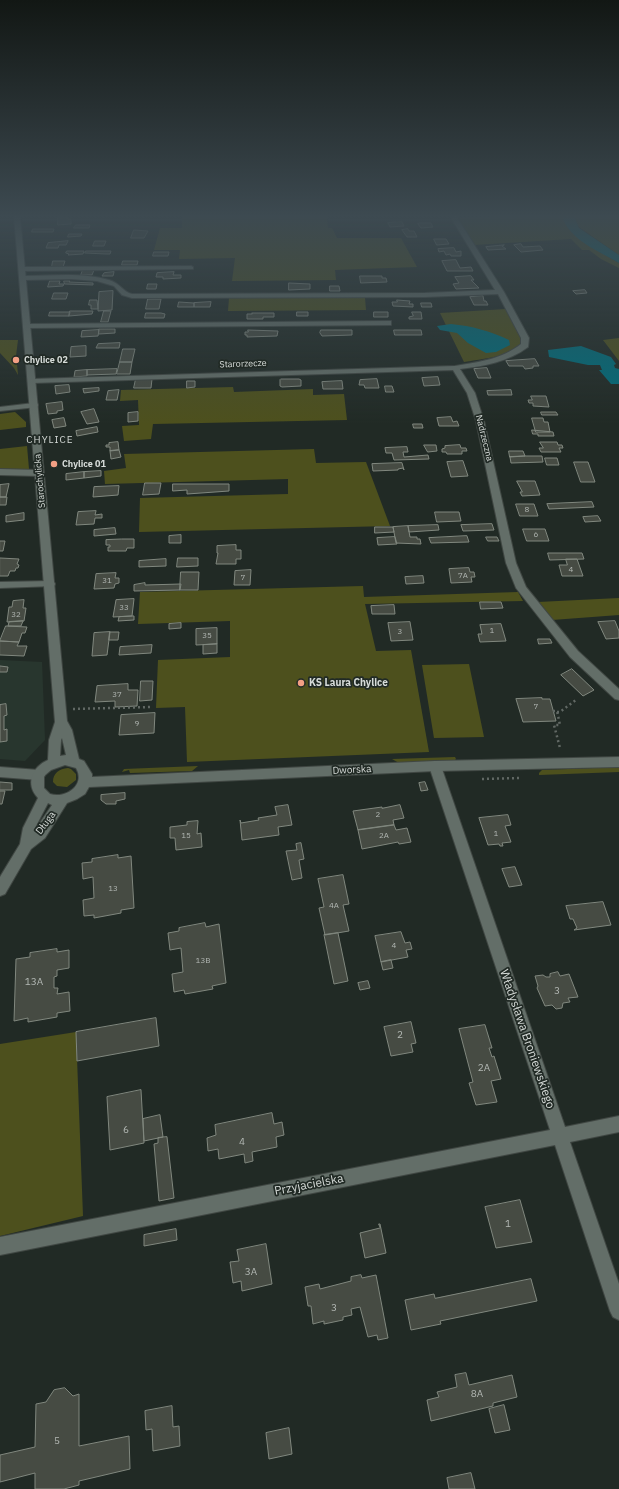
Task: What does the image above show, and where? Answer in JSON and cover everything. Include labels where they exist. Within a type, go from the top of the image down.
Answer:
[{"type":"street","name":"Starochylicka","points":[[24,285],[61,722],[55,740],[54,763]]},
{"type":"street","points":[[116,285],[120,288],[124,294],[132,296],[425,296],[500,292]]},
{"type":"street","points":[[455,368],[485,363],[515,353],[525,345],[525,338],[496,285]]},
{"type":"street","points":[[27,326],[388,323]]},
{"type":"street","name":"Starorzecze","points":[[32,380],[455,368]]},
{"type":"street","name":"Nadrzeczna","points":[[455,368],[463,378],[471,393],[480,421],[511,563],[521,588],[574,654],[619,696]]},
{"type":"street","points":[[0,409],[34,405]]},
{"type":"street","points":[[0,472],[39,473]]},
{"type":"street","points":[[0,585],[50,584]]},
{"type":"street","name":"Starochylicka","points":[[61,722],[66,730],[73,761]]},
{"type":"street","points":[[65,760],[73,761],[80,764],[86,775],[85,782],[77,793],[63,799],[55,800],[45,796],[38,790],[37,785],[39,775],[44,769],[54,763],[65,760]]},
{"type":"street","name":"Dworska","points":[[85,782],[435,766],[619,762]]},
{"type":"street","name":"Władysława Broniewskiego","points":[[435,766],[619,1311]]},
{"type":"street","points":[[0,772],[39,775]]},
{"type":"street","name":"Długa","points":[[0,890],[26,845],[29,828],[45,796]]},
{"type":"street","name":"Długa","points":[[26,845],[40,834],[63,799]]},
{"type":"street","name":"Przyjacielska","points":[[0,1246],[619,1124]]},
{"type":"path","points":[[553,711],[560,712],[576,700]]},
{"type":"path","points":[[73,709],[150,707]]},
{"type":"path","points":[[557,712],[560,725],[554,725],[560,748]]},
{"type":"shaded area","points":[[0,660],[42,662],[45,740],[25,761],[0,759]]},
{"type":"green space","points":[[229,298],[365,298],[366,310],[228,311]]},
{"type":"green space","points":[[506,309],[522,342],[512,351],[504,354],[464,362],[440,313]]},
{"type":"green space","points":[[619,338],[619,361],[603,340]]},
{"type":"green space","points":[[0,340],[18,340],[16,356],[13,357],[14,364],[17,364],[18,375],[14,368],[0,353]]},
{"type":"green space","points":[[233,387],[234,392],[313,389],[313,395],[344,394],[347,420],[153,424],[151,439],[124,441],[122,426],[139,425],[138,400],[120,401],[121,390]]},
{"type":"green space","points":[[15,412],[26,422],[26,427],[0,430],[0,414]]},
{"type":"green space","points":[[27,446],[29,469],[0,470],[0,449]]},
{"type":"green space","points":[[314,449],[316,463],[366,462],[390,526],[139,532],[140,498],[288,494],[288,479],[105,484],[104,471],[126,468],[124,454]]},
{"type":"green space","name":"KS Laura Chylice","points":[[363,586],[364,597],[518,592],[523,601],[365,604],[376,651],[411,650],[429,752],[187,762],[185,707],[156,708],[158,660],[230,657],[230,621],[138,624],[140,592]]},
{"type":"green space","points":[[619,598],[619,615],[552,620],[538,602]]},
{"type":"green space","points":[[469,664],[484,737],[434,738],[422,665]]},
{"type":"green space","points":[[455,757],[456,759],[454,761],[399,763],[392,759]]},
{"type":"green space","points":[[198,766],[192,771],[130,773],[129,770],[122,772],[124,769]]},
{"type":"green space","points":[[619,767],[619,772],[539,775],[542,770]]},
{"type":"green space","points":[[68,768],[76,774],[76,780],[67,787],[57,786],[53,782],[55,774],[59,770]]},
{"type":"green space","points":[[76,1032],[83,1216],[0,1236],[0,1044]]},
{"type":"water","points":[[451,324],[481,329],[509,340],[510,345],[496,352],[486,353],[468,343],[457,333],[440,330],[437,326]]},
{"type":"water","points":[[581,346],[611,357],[616,364],[614,365],[615,368],[619,369],[619,384],[611,384],[599,370],[602,370],[600,365],[588,365],[549,357],[548,350]]},
{"type":"building","points":[[49,285],[63,285],[63,286],[48,287]]},
{"type":"building","points":[[148,285],[157,285],[156,289],[147,289]]},
{"type":"building","points":[[289,285],[310,285],[310,289],[289,290]]},
{"type":"building","points":[[454,285],[476,285],[479,288],[456,289]]},
{"type":"building","points":[[330,286],[339,286],[340,291],[330,291]]},
{"type":"building","points":[[585,290],[587,293],[576,294],[573,291]]},
{"type":"building","points":[[113,291],[112,310],[98,311],[99,292]]},
{"type":"building","points":[[54,293],[68,293],[66,299],[52,299]]},
{"type":"building","points":[[483,296],[484,301],[486,301],[488,305],[474,305],[470,297]]},
{"type":"building","points":[[148,299],[161,299],[159,309],[146,309]]},
{"type":"building","points":[[90,300],[97,300],[98,309],[91,309],[91,305],[89,305]]},
{"type":"building","points":[[397,300],[410,301],[409,304],[413,304],[413,307],[393,306],[392,302],[397,302]]},
{"type":"building","points":[[179,302],[194,303],[194,307],[178,307]]},
{"type":"building","points":[[211,302],[210,307],[194,307],[194,303]]},
{"type":"building","points":[[421,303],[431,303],[432,307],[422,307]]},
{"type":"building","points":[[70,311],[93,311],[92,314],[69,316]]},
{"type":"building","points":[[104,311],[111,311],[108,322],[101,322]]},
{"type":"building","points":[[50,312],[70,312],[69,316],[49,316]]},
{"type":"building","points":[[297,312],[308,312],[308,316],[297,316]]},
{"type":"building","points":[[374,312],[388,312],[388,317],[374,317]]},
{"type":"building","points":[[412,312],[421,312],[422,319],[409,319],[409,317],[413,316]]},
{"type":"building","points":[[146,313],[165,314],[164,318],[145,318]]},
{"type":"building","points":[[274,313],[274,317],[247,319],[247,314]]},
{"type":"building","points":[[99,329],[115,329],[115,333],[99,334]]},
{"type":"building","points":[[99,330],[98,336],[81,337],[82,331]]},
{"type":"building","points":[[248,330],[278,331],[277,336],[247,337],[245,332],[248,332]]},
{"type":"building","points":[[321,330],[352,330],[352,335],[322,336],[320,333]]},
{"type":"building","points":[[394,330],[421,330],[422,335],[395,335]]},
{"type":"building","points":[[120,343],[119,348],[96,348],[98,344]]},
{"type":"building","points":[[86,346],[86,356],[70,357],[71,347]]},
{"type":"building","points":[[123,349],[135,349],[132,362],[120,362]]},
{"type":"building","points":[[535,359],[539,366],[533,366],[533,368],[525,369],[523,366],[509,366],[506,361]]},
{"type":"building","points":[[120,362],[132,362],[130,374],[117,374]]},
{"type":"building","points":[[487,368],[491,378],[478,378],[474,369]]},
{"type":"building","points":[[117,369],[116,374],[87,375],[87,370]]},
{"type":"building","points":[[87,370],[87,376],[74,377],[75,371]]},
{"type":"building","points":[[438,377],[440,385],[424,386],[422,378]]},
{"type":"building","points":[[136,379],[152,379],[151,388],[134,388]]},
{"type":"building","points":[[281,379],[299,379],[301,380],[301,386],[282,387],[280,386]]},
{"type":"building","points":[[377,379],[379,388],[365,388],[364,385],[359,385],[360,380]]},
{"type":"building","points":[[187,381],[195,381],[195,387],[187,388]]},
{"type":"building","points":[[342,381],[343,389],[323,389],[322,382]]},
{"type":"building","points":[[69,385],[70,392],[56,394],[55,386]]},
{"type":"building","points":[[385,386],[392,386],[394,392],[386,392]]},
{"type":"building","points":[[99,388],[99,391],[84,393],[83,389]]},
{"type":"building","points":[[119,390],[117,400],[106,400],[108,391]]},
{"type":"building","points":[[511,390],[512,395],[488,395],[487,391]]},
{"type":"building","points":[[531,396],[546,396],[549,407],[533,406],[533,403],[529,403],[528,400],[532,400]]},
{"type":"building","points":[[62,402],[63,410],[57,411],[57,413],[48,414],[46,404]]},
{"type":"building","points":[[94,409],[99,422],[87,424],[81,412]]},
{"type":"building","points":[[138,412],[138,421],[128,422],[128,413]]},
{"type":"building","points":[[541,412],[556,412],[558,415],[542,415]]},
{"type":"building","points":[[451,417],[453,422],[457,421],[459,426],[439,426],[437,418]]},
{"type":"building","points":[[64,418],[66,426],[54,428],[52,420]]},
{"type":"building","points":[[532,418],[543,418],[544,422],[548,422],[550,432],[536,432]]},
{"type":"building","points":[[413,424],[422,424],[423,428],[414,428]]},
{"type":"building","points":[[97,427],[98,432],[77,436],[76,431]]},
{"type":"building","points":[[532,430],[553,432],[554,436],[538,436],[538,434],[533,434]]},
{"type":"building","points":[[118,442],[119,450],[110,451],[110,447],[106,447],[109,443]]},
{"type":"building","points":[[540,442],[557,442],[558,445],[562,445],[563,448],[559,448],[561,452],[541,452],[539,448],[543,448]]},
{"type":"building","points":[[424,445],[436,445],[437,451],[428,452]]},
{"type":"building","points":[[460,445],[461,448],[466,448],[467,451],[462,451],[462,454],[447,454],[446,452],[442,452],[442,449],[445,448],[445,446]]},
{"type":"building","points":[[407,447],[408,452],[403,452],[404,457],[428,455],[429,459],[394,460],[392,453],[386,453],[385,448]]},
{"type":"building","points":[[119,450],[121,457],[111,459],[110,451]]},
{"type":"building","points":[[509,451],[523,451],[525,456],[510,457]]},
{"type":"building","points":[[542,456],[543,462],[511,463],[510,457]]},
{"type":"building","points":[[545,458],[557,458],[559,465],[547,465]]},
{"type":"building","points":[[463,461],[468,476],[451,477],[447,462]]},
{"type":"building","points":[[574,462],[588,462],[595,482],[581,482]]},
{"type":"building","points":[[402,463],[404,470],[403,468],[398,470],[373,471],[372,464]]},
{"type":"building","points":[[101,471],[101,476],[84,478],[84,472]]},
{"type":"building","points":[[84,472],[84,478],[66,480],[66,474]]},
{"type":"building","points":[[517,481],[535,481],[540,495],[522,496],[520,492],[522,492]]},
{"type":"building","points":[[145,483],[161,483],[159,494],[143,495]]},
{"type":"building","points":[[9,484],[6,497],[0,497],[0,485]]},
{"type":"building","points":[[173,484],[229,484],[229,491],[187,494],[187,490],[173,491]]},
{"type":"building","points":[[119,486],[118,495],[93,497],[94,487]]},
{"type":"building","points":[[0,497],[7,497],[6,505],[0,505]]},
{"type":"building","points":[[592,502],[594,507],[549,509],[547,504]]},
{"type":"building","points":[[516,504],[534,504],[538,516],[520,516]]},
{"type":"building","points":[[96,511],[95,515],[102,514],[102,518],[95,518],[94,524],[76,525],[78,512]]},
{"type":"building","points":[[435,512],[459,512],[461,521],[437,522]]},
{"type":"building","points":[[24,513],[24,520],[6,522],[6,516]]},
{"type":"building","points":[[598,516],[601,521],[585,522],[583,517]]},
{"type":"building","points":[[492,524],[494,530],[463,531],[461,525]]},
{"type":"building","points":[[438,525],[439,530],[409,532],[408,526]]},
{"type":"building","points":[[408,526],[410,537],[417,537],[417,539],[420,539],[421,544],[396,543],[393,527]]},
{"type":"building","points":[[375,527],[393,527],[394,532],[375,533]]},
{"type":"building","points":[[115,528],[116,534],[94,536],[94,530]]},
{"type":"building","points":[[523,529],[545,529],[549,541],[527,541]]},
{"type":"building","points":[[181,535],[181,543],[169,543],[169,536]]},
{"type":"building","points":[[467,536],[469,542],[431,543],[429,538]]},
{"type":"building","points":[[395,537],[397,544],[378,545],[377,538]]},
{"type":"building","points":[[486,537],[497,537],[499,541],[488,541]]},
{"type":"building","points":[[134,539],[134,548],[127,548],[126,551],[108,551],[108,547],[110,547],[110,545],[106,545],[106,540]]},
{"type":"building","points":[[0,541],[5,541],[3,551],[0,551]]},
{"type":"building","points":[[236,545],[236,550],[241,550],[241,559],[236,559],[236,564],[216,564],[218,553],[217,546]]},
{"type":"building","points":[[548,553],[582,553],[584,559],[550,560]]},
{"type":"building","points":[[0,558],[19,559],[17,564],[19,565],[18,568],[16,568],[15,571],[10,571],[8,576],[0,576]]},
{"type":"building","points":[[178,558],[198,558],[198,566],[177,567]]},
{"type":"building","points":[[166,559],[166,566],[139,567],[139,561]]},
{"type":"building","points":[[566,559],[577,559],[583,576],[562,576],[559,565],[567,565]]},
{"type":"building","points":[[469,568],[470,572],[474,572],[475,577],[471,577],[472,582],[451,583],[449,569]]},
{"type":"building","points":[[251,570],[250,585],[234,585],[235,571]]},
{"type":"building","points":[[181,572],[199,572],[198,590],[180,590]]},
{"type":"building","points":[[116,573],[115,578],[119,578],[119,583],[115,584],[114,588],[94,589],[96,574]]},
{"type":"building","points":[[423,576],[424,583],[406,584],[405,577]]},
{"type":"building","points":[[145,583],[145,585],[181,584],[180,590],[134,591],[134,585]]},
{"type":"building","points":[[134,599],[132,616],[113,617],[116,600]]},
{"type":"building","points":[[24,600],[23,608],[26,608],[24,621],[7,622],[9,607],[12,607],[13,601]]},
{"type":"building","points":[[480,602],[501,602],[503,608],[481,609]]},
{"type":"building","points":[[394,605],[395,614],[372,614],[371,606]]},
{"type":"building","points":[[134,616],[134,620],[118,621],[119,617]]},
{"type":"building","points":[[23,621],[21,626],[8,626],[9,622]]},
{"type":"building","points":[[615,621],[619,631],[619,638],[606,639],[598,622]]},
{"type":"building","points":[[410,622],[413,640],[391,641],[388,623]]},
{"type":"building","points":[[181,623],[181,628],[169,629],[169,624]]},
{"type":"building","points":[[501,624],[506,641],[480,642],[478,634],[482,634],[480,625]]},
{"type":"building","points":[[6,626],[27,627],[25,633],[22,633],[19,642],[0,641]]},
{"type":"building","points":[[217,628],[217,644],[196,645],[196,629]]},
{"type":"building","points":[[110,632],[107,655],[92,656],[94,633]]},
{"type":"building","points":[[110,632],[119,632],[118,640],[109,640]]},
{"type":"building","points":[[538,639],[550,639],[552,643],[539,644]]},
{"type":"building","points":[[0,641],[19,642],[17,646],[27,646],[24,656],[0,655]]},
{"type":"building","points":[[217,644],[217,653],[203,654],[203,645]]},
{"type":"building","points":[[152,645],[151,653],[119,655],[120,647]]},
{"type":"building","points":[[0,666],[8,667],[7,672],[0,672]]},
{"type":"building","points":[[572,669],[594,690],[583,696],[561,675]]},
{"type":"building","points":[[141,681],[153,681],[152,700],[140,701]]},
{"type":"building","points":[[128,684],[128,690],[138,690],[137,706],[115,707],[115,701],[95,702],[97,686]]},
{"type":"building","points":[[516,699],[550,699],[556,721],[523,722]]},
{"type":"building","points":[[6,704],[7,715],[4,716],[4,730],[7,729],[7,741],[0,742],[0,705]]},
{"type":"building","points":[[155,713],[154,733],[119,735],[121,715]]},
{"type":"building","points":[[0,782],[12,783],[12,790],[0,790]]},
{"type":"building","points":[[425,782],[428,790],[421,791],[419,783]]},
{"type":"building","points":[[0,791],[5,791],[2,804],[0,804]]},
{"type":"building","points":[[125,793],[125,799],[116,801],[116,804],[106,804],[101,800],[101,795]]},
{"type":"building","points":[[288,805],[292,825],[278,827],[279,835],[242,840],[240,820],[241,823],[277,815],[275,807]]},
{"type":"building","points":[[400,805],[404,818],[393,820],[394,825],[358,830],[353,811]]},
{"type":"building","points":[[508,815],[511,825],[505,826],[511,842],[502,843],[503,846],[500,846],[499,844],[488,845],[479,818]]},
{"type":"building","points":[[198,821],[197,834],[201,833],[202,847],[176,850],[175,838],[170,838],[170,827],[187,825],[187,822]]},
{"type":"building","points":[[394,825],[396,830],[407,828],[411,842],[399,844],[398,842],[362,849],[358,830]]},
{"type":"building","points":[[301,843],[304,859],[299,860],[302,878],[292,880],[286,851],[297,850],[296,844]]},
{"type":"building","points":[[118,855],[118,858],[131,856],[134,908],[121,910],[121,913],[94,918],[94,915],[84,916],[83,900],[94,898],[93,877],[83,879],[82,863],[92,862],[92,859]]},
{"type":"building","points":[[515,867],[522,885],[509,887],[502,869]]},
{"type":"building","points":[[343,875],[349,904],[343,905],[349,931],[325,935],[319,908],[324,907],[318,879]]},
{"type":"building","points":[[603,902],[611,925],[574,930],[577,928],[573,919],[570,919],[566,906]]},
{"type":"building","points":[[205,923],[206,927],[219,924],[226,983],[212,986],[213,989],[185,994],[184,990],[174,992],[172,974],[183,972],[181,948],[170,950],[168,933],[179,931],[179,928]]},
{"type":"building","points":[[401,932],[405,943],[410,942],[412,949],[406,950],[408,957],[381,962],[375,936]]},
{"type":"building","points":[[338,933],[348,981],[334,984],[324,935]]},
{"type":"building","points":[[57,949],[57,952],[69,950],[69,968],[57,970],[57,976],[54,977],[54,988],[58,988],[57,994],[69,992],[70,1011],[57,1013],[57,1017],[28,1022],[28,1018],[14,1021],[16,959],[30,957],[30,953]]},
{"type":"building","points":[[391,960],[393,968],[383,970],[381,962]]},
{"type":"building","points":[[558,972],[560,976],[569,974],[578,997],[568,998],[570,1002],[563,1003],[562,1008],[556,1009],[552,1005],[545,1006],[537,988],[538,986],[535,976],[543,975],[550,977],[550,974]]},
{"type":"building","points":[[368,981],[370,988],[360,990],[358,983]]},
{"type":"building","points":[[156,1018],[159,1046],[77,1061],[76,1032]]},
{"type":"building","points":[[411,1022],[416,1043],[411,1044],[413,1052],[391,1056],[384,1027]]},
{"type":"building","points":[[485,1025],[492,1048],[489,1048],[492,1057],[494,1056],[501,1079],[491,1081],[497,1102],[476,1105],[469,1083],[473,1082],[459,1029]]},
{"type":"building","points":[[141,1090],[144,1143],[110,1150],[107,1097]]},
{"type":"building","points":[[272,1113],[274,1124],[282,1122],[284,1135],[276,1137],[277,1147],[252,1152],[253,1161],[245,1163],[244,1154],[219,1159],[218,1149],[208,1151],[207,1138],[216,1135],[215,1125]]},
{"type":"building","points":[[160,1115],[163,1137],[144,1141],[143,1119]]},
{"type":"building","points":[[167,1137],[174,1198],[159,1201],[154,1144],[158,1143],[158,1138]]},
{"type":"building","points":[[520,1200],[532,1242],[496,1248],[485,1207]]},
{"type":"building","points":[[380,1224],[386,1253],[365,1258],[360,1233],[380,1228]]},
{"type":"building","points":[[176,1229],[177,1240],[144,1246],[144,1235]]},
{"type":"building","points":[[266,1244],[272,1284],[242,1291],[241,1281],[233,1283],[230,1262],[239,1261],[237,1250]]},
{"type":"building","points":[[361,1275],[362,1278],[376,1275],[388,1338],[378,1340],[377,1335],[368,1337],[360,1307],[351,1309],[352,1315],[343,1317],[343,1320],[324,1324],[324,1321],[313,1324],[311,1306],[308,1306],[305,1287],[319,1284],[320,1289],[351,1281],[351,1277]]},
{"type":"building","points":[[531,1279],[537,1301],[440,1321],[441,1324],[411,1330],[405,1300],[434,1294],[435,1298]]},
{"type":"building","points":[[466,1373],[469,1385],[512,1375],[517,1397],[493,1403],[493,1406],[431,1421],[427,1400],[439,1397],[437,1392],[457,1387],[455,1375]]},
{"type":"building","points":[[65,1388],[73,1396],[79,1394],[79,1446],[129,1436],[130,1469],[79,1481],[79,1485],[64,1489],[35,1489],[35,1473],[0,1482],[0,1455],[35,1447],[36,1404],[46,1402],[54,1390]]},
{"type":"building","points":[[504,1405],[510,1430],[495,1433],[489,1409]]},
{"type":"building","points":[[172,1406],[173,1427],[179,1426],[180,1446],[153,1451],[152,1429],[146,1430],[145,1411]]},
{"type":"building","points":[[289,1428],[292,1454],[269,1459],[266,1433]]},
{"type":"building","points":[[471,1473],[475,1489],[449,1489],[447,1478]]},
{"type":"place","name":"Chylice 02","points":[[16,360]]},
{"type":"place","name":"Chylice 01","points":[[54,464]]},
{"type":"place","name":"KS Laura Chylice","points":[[301,683]]},
{"type":"district","name":"CHYLICE","points":[[50,440]]}]
